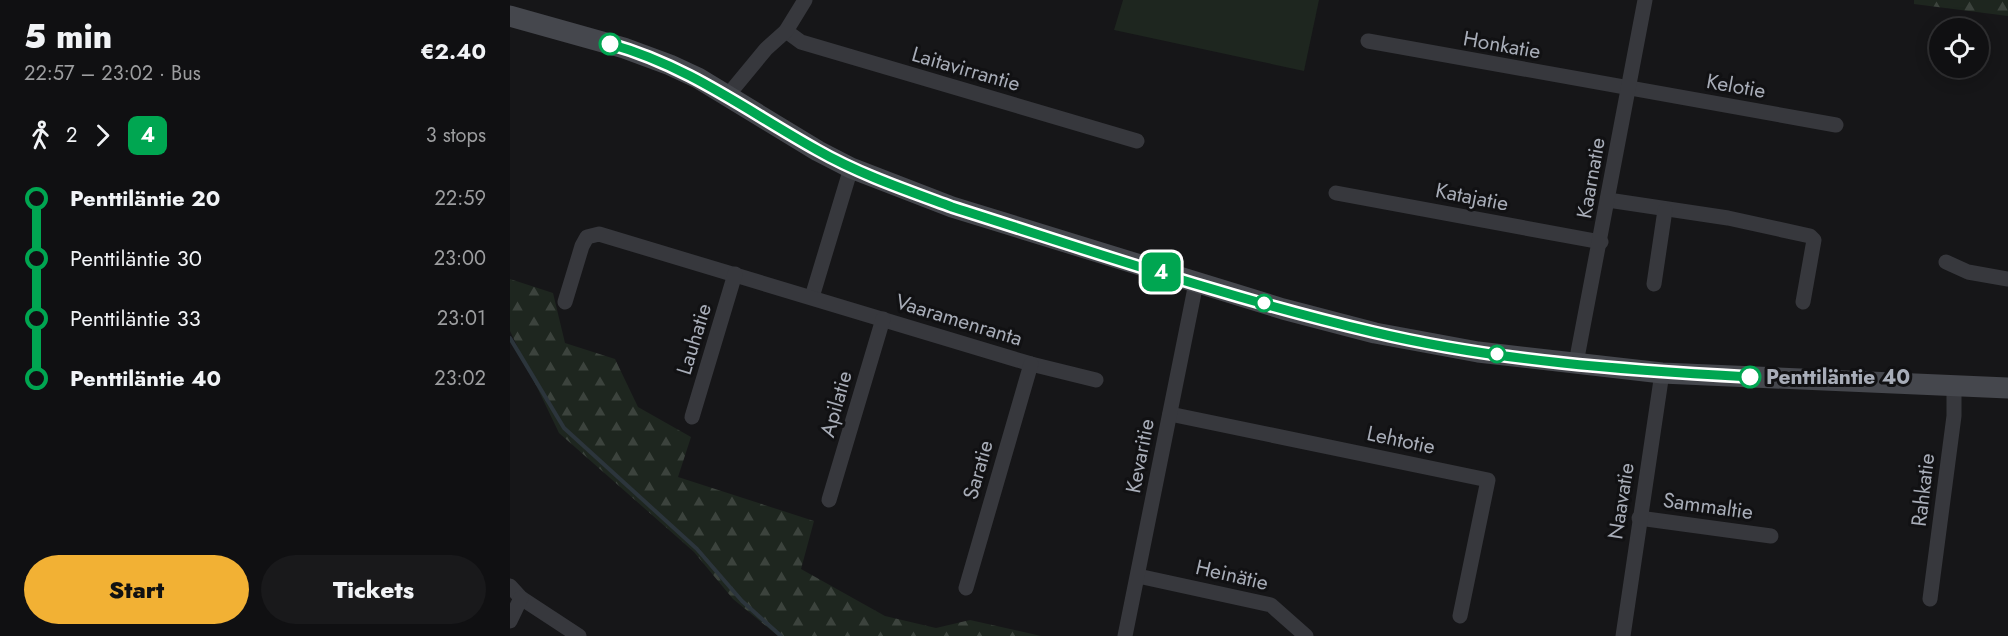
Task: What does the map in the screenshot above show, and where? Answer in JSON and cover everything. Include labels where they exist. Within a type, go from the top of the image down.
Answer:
[{"type":"street","points":[[728,95],[766,49],[786,31],[805,0]]},
{"type":"street","name":"Kaarnatie","points":[[1576,363],[1601,242],[1645,0]]},
{"type":"street","points":[[510,16],[624,48],[670,64],[728,95],[818,151],[851,168],[952,207],[1196,283],[1375,333],[1478,352],[1662,372],[2008,388]]},
{"type":"street","name":"Laitavirrantie","points":[[786,31],[801,42],[1137,141]]},
{"type":"street","name":"Honkatie","points":[[1368,41],[1630,89]]},
{"type":"street","name":"Kelotie","points":[[1630,89],[1836,125]]},
{"type":"street","points":[[812,297],[851,168]]},
{"type":"street","name":"Katajatie","points":[[1336,193],[1601,242]]},
{"type":"street","points":[[1608,200],[1728,218],[1810,236],[1814,240],[1803,302]]},
{"type":"street","points":[[1654,284],[1665,210]]},
{"type":"street","name":"Vaaramenranta","points":[[565,302],[582,246],[587,237],[599,234],[1031,364],[1096,380]]},
{"type":"street","points":[[1946,261],[1968,272],[2008,279]]},
{"type":"street","name":"Lauhatie","points":[[692,417],[735,274]]},
{"type":"street","name":"Kevaritie","points":[[1125,636],[1196,283]]},
{"type":"street","name":"Apilatie","points":[[829,500],[883,319]]},
{"type":"street","name":"Saratie","points":[[966,588],[1031,364]]},
{"type":"street","name":"Naavatie","points":[[1623,636],[1662,372]]},
{"type":"street","name":"Rahkatie","points":[[1930,598],[1954,416],[1954,387]]},
{"type":"street","name":"Lehtotie","points":[[1170,414],[1488,480],[1460,616]]},
{"type":"street","name":"Sammaltie","points":[[1639,518],[1771,536]]},
{"type":"street","name":"Heinätie","points":[[1138,576],[1271,605],[1306,636]]},
{"type":"street","points":[[510,586],[521,598],[579,636]]},
{"type":"street","points":[[510,621],[521,598]]},
{"type":"green space","points":[[1123,0],[1319,0],[1304,71],[1114,30]]},
{"type":"green space","points":[[1914,0],[2008,0],[2008,16],[1914,4]]},
{"type":"green space","points":[[510,279],[553,293],[565,343],[615,359],[638,407],[691,437],[678,477],[814,521],[801,569],[885,616],[936,628],[970,620],[1041,636],[778,636],[733,599],[694,552],[559,433],[510,331]]},
{"type":"waterway","points":[[510,338],[564,428],[697,549],[742,601],[781,636]]},
{"type":"bus line","name":"4","points":[[610,44],[670,64],[728,95],[818,151],[851,168],[898,187],[952,207],[1282,309],[1375,333],[1478,352],[1662,372],[1750,377]]},
{"type":"place","name":"Penttiläntie 40","points":[[1750,377]]}]
